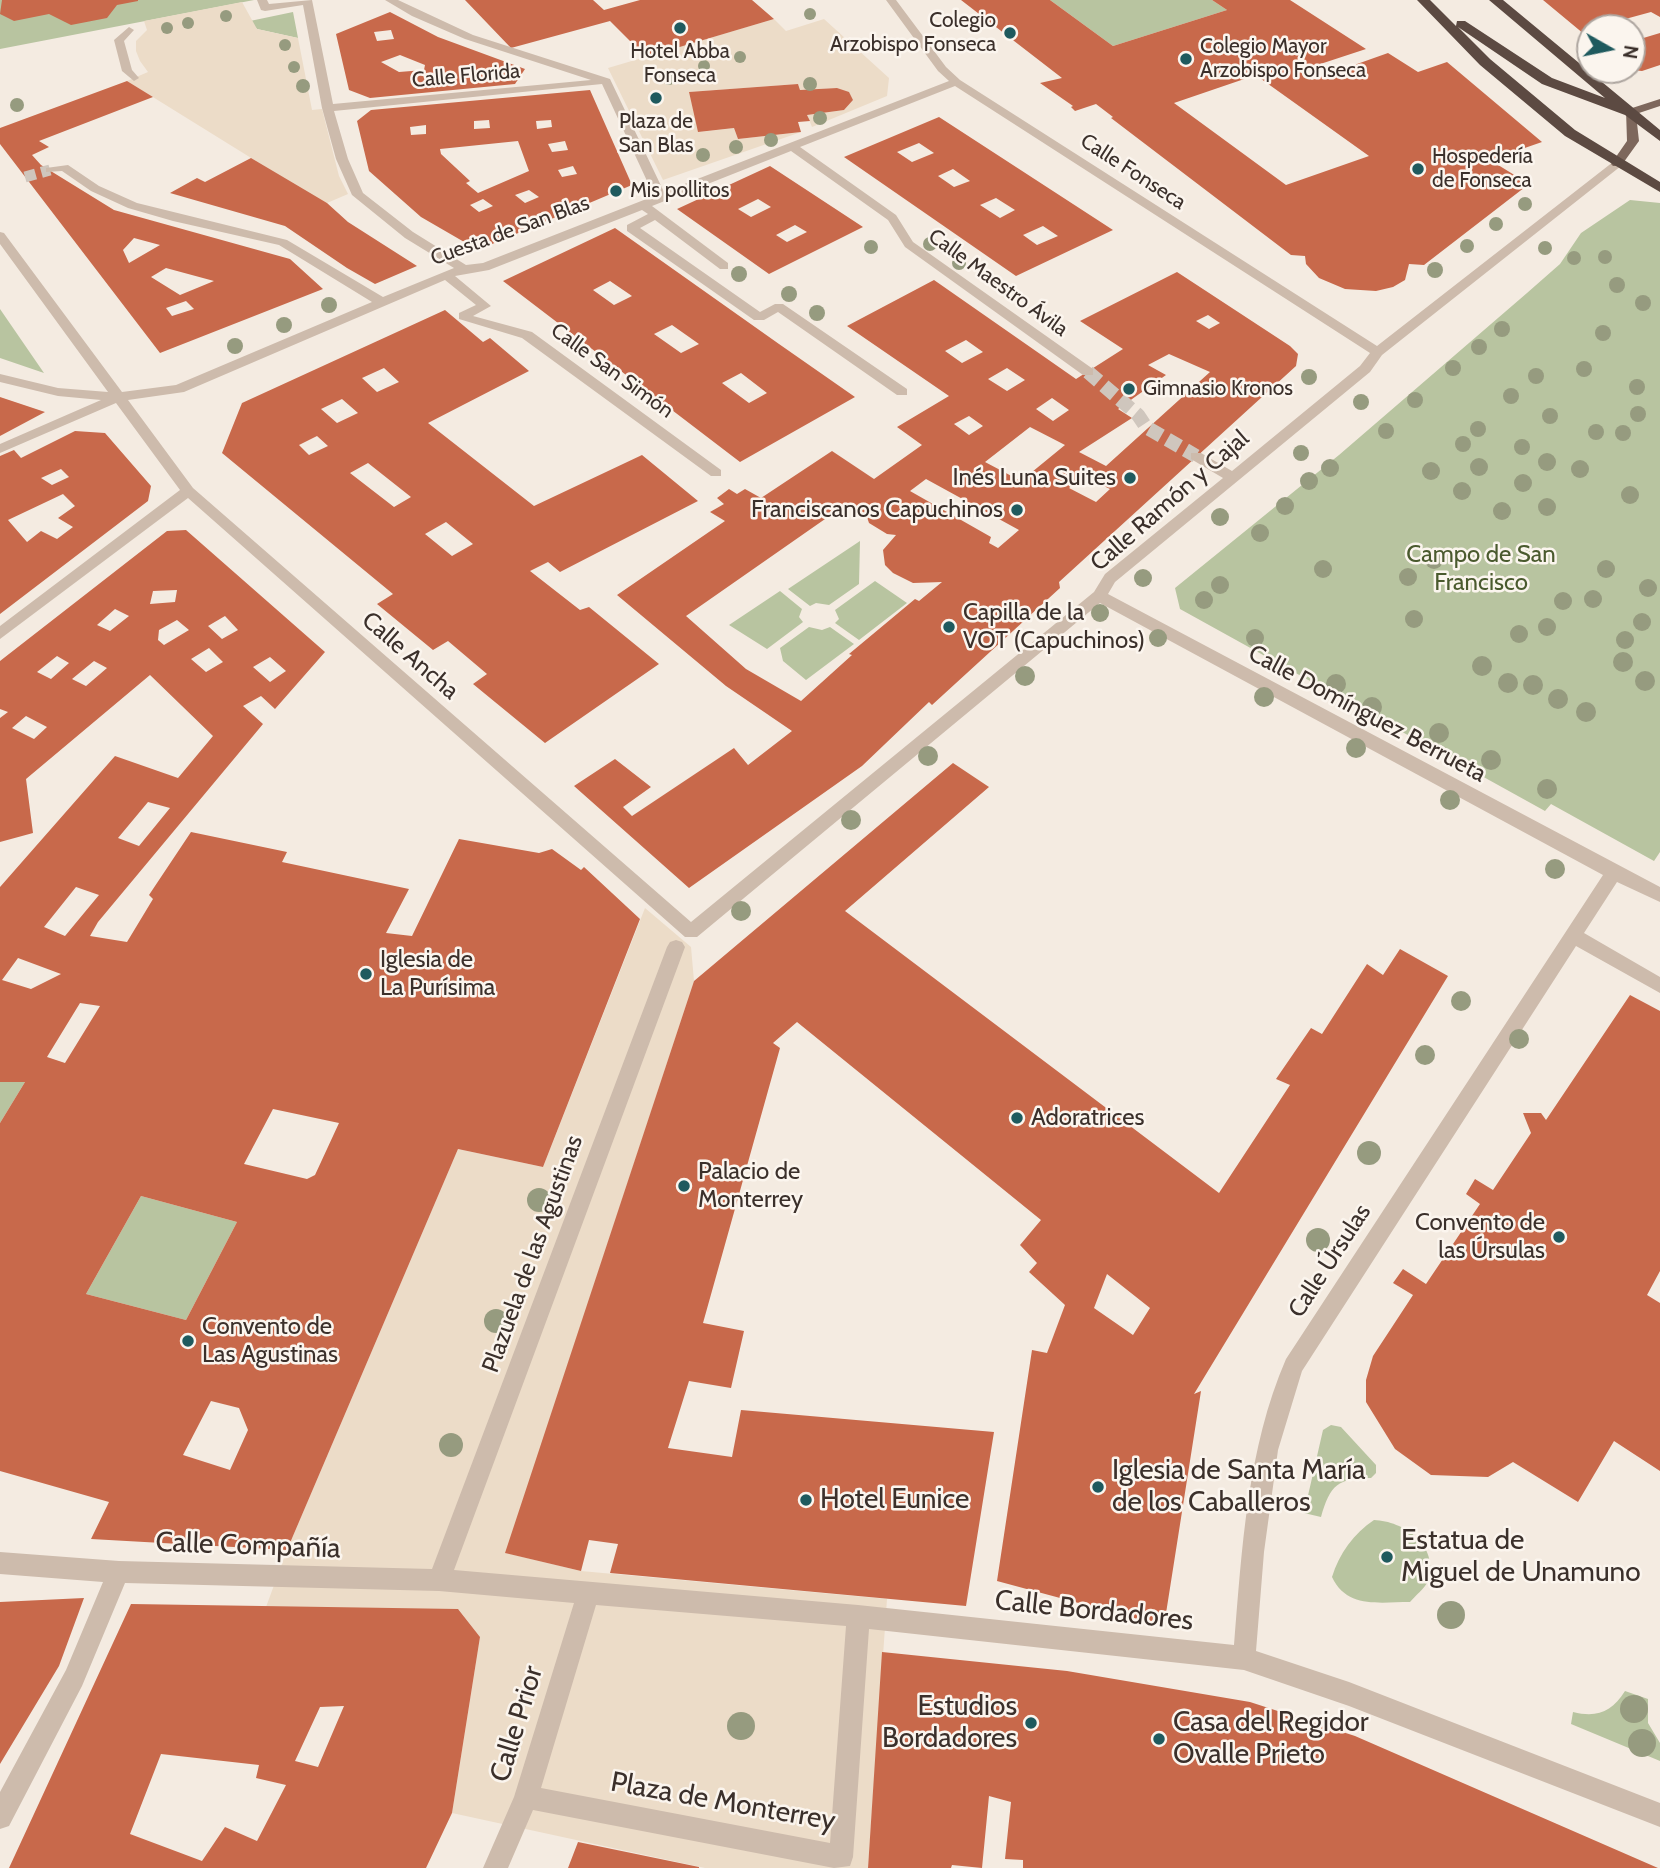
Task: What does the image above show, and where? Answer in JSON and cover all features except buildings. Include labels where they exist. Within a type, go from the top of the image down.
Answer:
[{"type":"highway","points":[[1423,0],[1547,81],[1630,113]]},
{"type":"highway","points":[[1423,0],[1485,62],[1570,133],[1660,188]]},
{"type":"highway","points":[[1496,2],[1660,137]]},
{"type":"main road","points":[[1617,164],[1633,141],[1630,113],[1660,102]]},
{"type":"street","points":[[390,0],[423,19],[472,40],[544,65],[606,81],[660,196]]},
{"type":"street","name":"Calle Fonseca","points":[[891,0],[942,69],[956,82],[1377,352]]},
{"type":"street","points":[[263,4],[307,1],[328,108],[345,169],[359,195],[409,235],[464,269]]},
{"type":"street","points":[[129,30],[119,40],[127,71],[134,78]]},
{"type":"street","name":"Calle Florida","points":[[328,108],[606,81]]},
{"type":"street","name":"Cuesta de San Blas","points":[[117,397],[179,388],[446,275],[464,269],[485,267],[660,196],[956,82]]},
{"type":"street","name":"Calle Maestro Ávila","points":[[791,146],[892,218],[909,244],[1088,372]]},
{"type":"street","name":"Calle Ramón y Cajal","points":[[691,932],[1100,596],[1110,578],[1365,369],[1377,352],[1617,164]]},
{"type":"street","points":[[50,170],[64,167],[79,181],[159,214],[261,234],[294,248],[361,294],[384,302]]},
{"type":"street","points":[[642,204],[724,266]]},
{"type":"street","points":[[656,215],[631,228],[759,317],[779,307],[902,392]]},
{"type":"street","name":"Calle Ancha","points":[[0,236],[188,491],[691,932]]},
{"type":"street","name":"Calle San Simón","points":[[446,275],[485,306],[464,316],[527,335],[716,473]]},
{"type":"street","points":[[0,378],[58,392],[117,397]]},
{"type":"street","points":[[0,449],[117,397]]},
{"type":"street","points":[[1196,456],[1232,478]]},
{"type":"street","points":[[0,634],[188,491]]},
{"type":"street","name":"Calle Domínguez Berrueta","points":[[1100,596],[1614,873],[1660,895]]},
{"type":"street","name":"Calle Úrsulas","points":[[1244,1658],[1253,1552],[1267,1450],[1293,1366],[1614,873]]},
{"type":"street","points":[[1572,935],[1660,986]]},
{"type":"street","name":"Plazuela de las Agustinas","points":[[439,1580],[676,947]]},
{"type":"street","name":"Calle Compañía","points":[[0,1563],[119,1572],[439,1580],[495,1586]]},
{"type":"street","points":[[0,1817],[74,1678],[119,1572]]},
{"type":"street","name":"Calle Bordadores","points":[[495,1586],[858,1616],[1244,1658],[1362,1699],[1660,1815]]},
{"type":"street","name":"Calle Prior","points":[[495,1868],[515,1828],[526,1797],[589,1594]]},
{"type":"street","name":"Plaza de Monterrey","points":[[526,1797],[841,1857],[858,1616]]},
{"type":"green space","points":[[0,0],[254,0],[0,49]]},
{"type":"green space","points":[[1050,0],[1212,0],[1227,10],[1113,46]]},
{"type":"green space","points":[[293,12],[298,38],[257,29],[250,21]]},
{"type":"green space","name":"Campo de San Francisco","points":[[1630,200],[1660,203],[1660,852],[1654,861],[1551,804],[1545,811],[1180,609],[1175,588],[1339,455],[1527,293],[1560,264],[1581,233]]},
{"type":"green space","points":[[0,309],[44,373],[0,358]]},
{"type":"green space","points":[[860,541],[859,584],[829,605],[816,603],[810,606],[788,589]]},
{"type":"green space","points":[[875,581],[907,603],[859,640],[835,623],[839,619],[835,610]]},
{"type":"green space","points":[[780,591],[802,609],[799,617],[803,622],[767,649],[729,625]]},
{"type":"green space","points":[[809,627],[822,630],[830,627],[854,644],[806,680],[783,661],[780,648]]},
{"type":"green space","points":[[0,1082],[25,1082],[0,1123]]},
{"type":"green space","points":[[141,1196],[237,1222],[186,1320],[86,1294]]},
{"type":"green space","points":[[1331,1425],[1341,1427],[1376,1465],[1376,1473],[1371,1478],[1351,1480],[1337,1486],[1328,1497],[1321,1517],[1304,1513],[1323,1430]]},
{"type":"green space","points":[[1374,1520],[1385,1521],[1407,1530],[1424,1546],[1429,1556],[1428,1581],[1410,1602],[1376,1603],[1355,1599],[1338,1587],[1332,1577],[1348,1545]]},
{"type":"green space","points":[[1625,1691],[1648,1699],[1648,1723],[1660,1743],[1660,1761],[1571,1724],[1573,1712],[1603,1712],[1615,1704]]},
{"type":"shaded area","points":[[242,2],[257,29],[298,38],[312,110],[322,109],[339,176],[348,194],[327,203],[127,81],[148,72],[136,51],[136,41],[147,30],[144,21]]},
{"type":"shaded area","name":"Plaza de San Blas","points":[[774,19],[786,31],[824,19],[889,78],[887,96],[812,127],[807,115],[844,110],[853,100],[849,93],[837,88],[800,90],[798,84],[689,92],[699,132],[734,128],[738,139],[801,132],[663,180],[608,68]]},
{"type":"shaded area","points":[[645,908],[691,947],[694,981],[506,1553],[581,1571],[887,1599],[868,1868],[705,1868],[452,1813],[480,1637],[459,1610],[266,1607],[287,1550],[458,1149],[543,1167]]},
{"type":"tunnel","points":[[25,177],[50,170]]},
{"type":"tunnel","points":[[1088,372],[1138,415],[1146,427],[1196,456]]},
{"type":"place","name":"Hotel Abba Fonseca","points":[[680,28]]},
{"type":"place","name":"Colegio Arzobispo Fonseca","points":[[1010,33]]},
{"type":"place","name":"Colegio Mayor Arzobispo Fonseca","points":[[1186,59]]},
{"type":"place","name":"Plaza de San Blas","points":[[656,98]]},
{"type":"place","name":"Hospedería de Fonseca","points":[[1418,169]]},
{"type":"place","name":"Mis pollitos","points":[[616,191]]},
{"type":"place","name":"Gimnasio Kronos","points":[[1129,389]]},
{"type":"place","name":"Inés Luna Suites","points":[[1130,478]]},
{"type":"place","name":"Franciscanos Capuchinos","points":[[1017,510]]},
{"type":"place","name":"Capilla de la VOT (Capuchinos)","points":[[949,627]]},
{"type":"place","name":"Iglesia de La Purísima","points":[[366,974]]},
{"type":"place","name":"Adoratrices","points":[[1017,1118]]},
{"type":"place","name":"Palacio de Monterrey","points":[[684,1186]]},
{"type":"place","name":"Convento de las Úrsulas","points":[[1559,1237]]},
{"type":"place","name":"Convento de Las Agustinas","points":[[188,1341]]},
{"type":"place","name":"Iglesia de Santa María de los Caballeros","points":[[1098,1487]]},
{"type":"place","name":"Hotel Eunice","points":[[806,1500]]},
{"type":"place","name":"Estatua de Miguel de Unamuno","points":[[1387,1557]]},
{"type":"place","name":"Estudios Bordadores","points":[[1031,1723]]},
{"type":"place","name":"Casa del Regidor Ovalle Prieto","points":[[1159,1739]]}]
